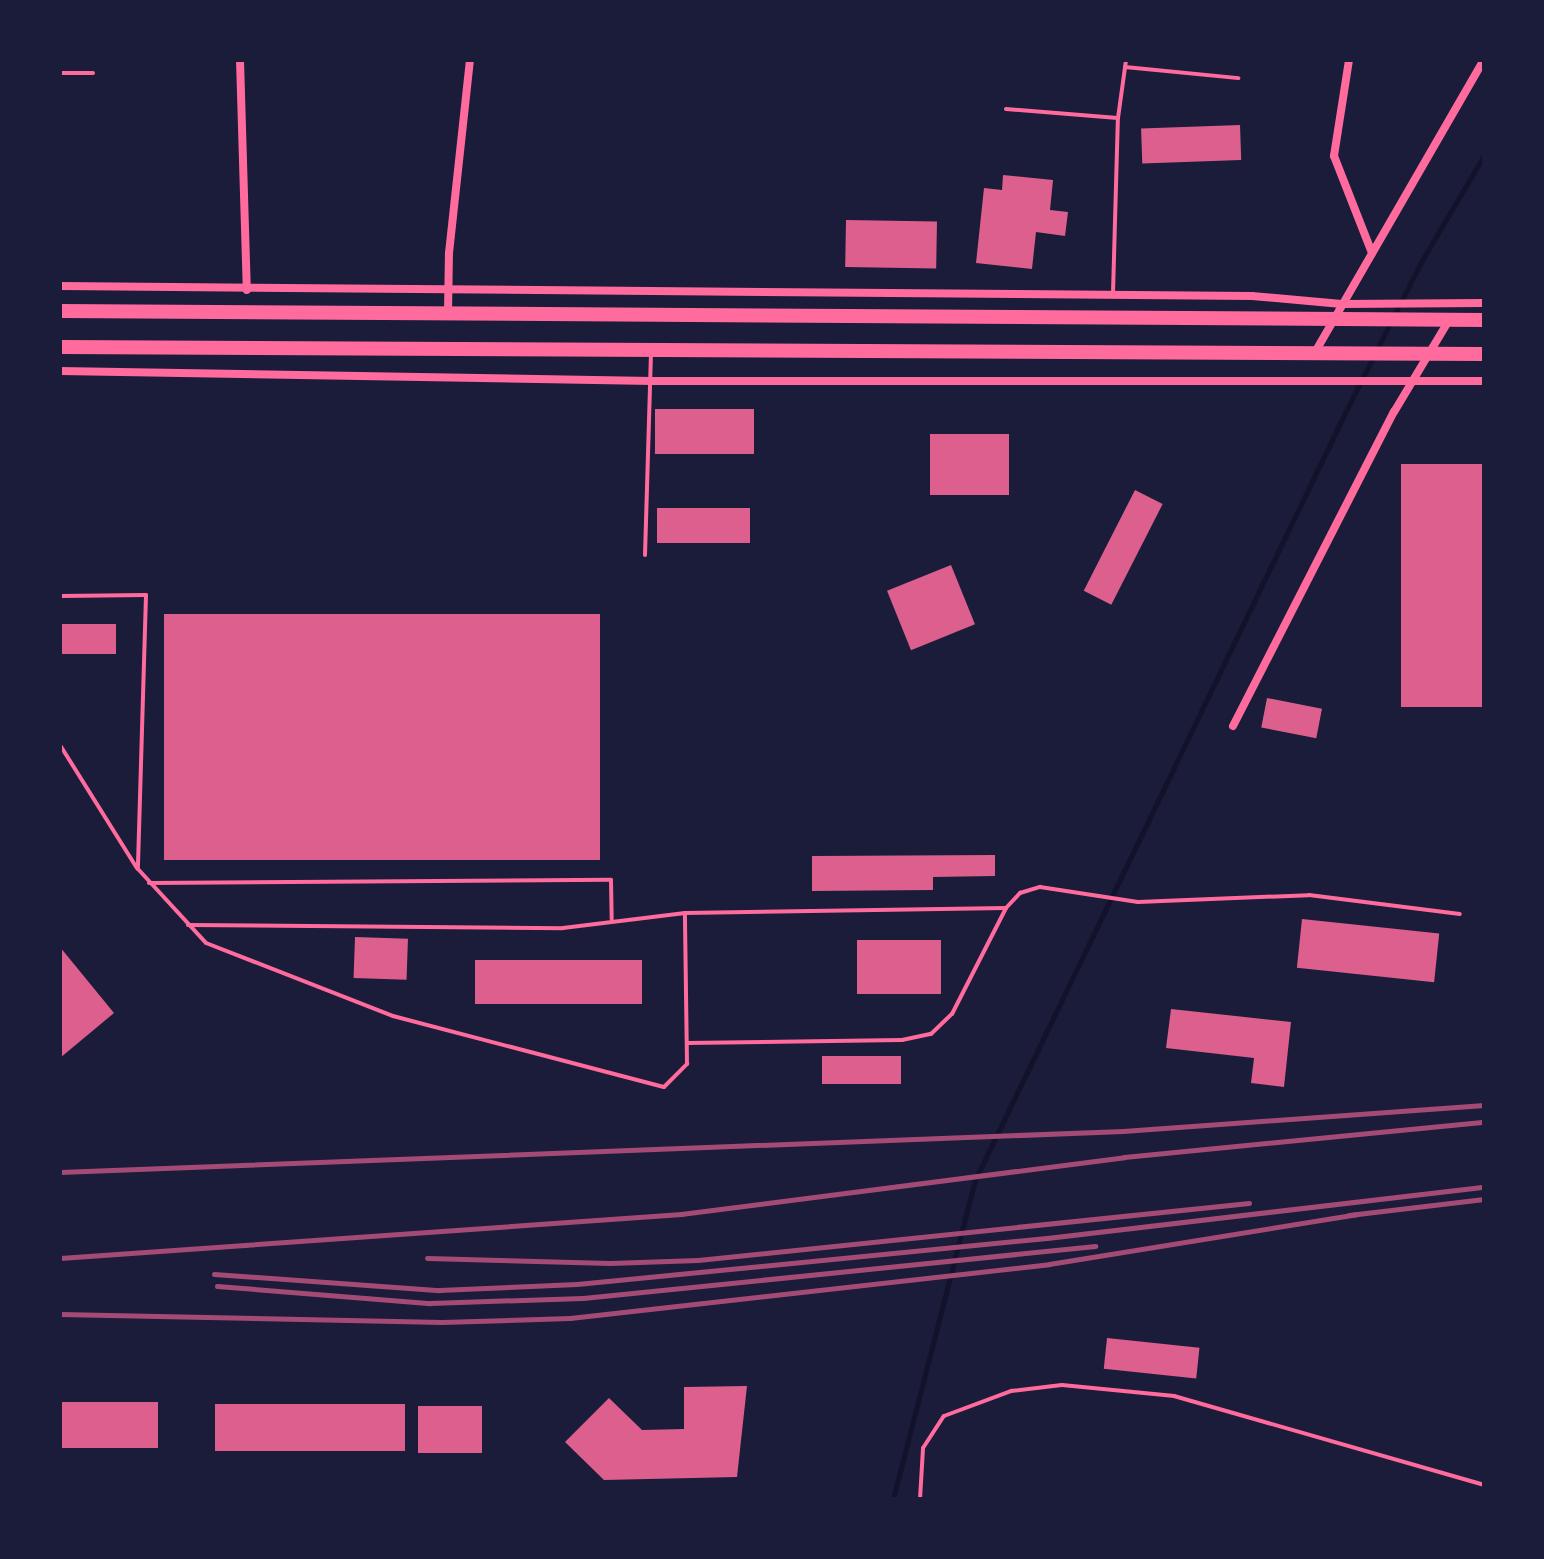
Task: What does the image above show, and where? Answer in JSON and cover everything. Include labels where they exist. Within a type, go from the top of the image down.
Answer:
[{"type":"main road","points":[[60,311],[1484,320]]},
{"type":"main road","points":[[60,347],[1484,354]]},
{"type":"street","points":[[240,60],[247,290]]},
{"type":"street","points":[[448,314],[470,60]]},
{"type":"street","points":[[1349,60],[1334,156],[1372,253]]},
{"type":"street","points":[[1313,354],[1484,60]]},
{"type":"street","points":[[60,286],[448,293],[1113,294],[1252,296],[1342,304],[1484,303]]},
{"type":"street","points":[[1233,726],[1416,380],[1434,354],[1449,320]]},
{"type":"street","points":[[60,371],[652,381],[1484,381]]},
{"type":"lane","points":[[1113,294],[1118,118],[1126,60]]},
{"type":"lane","points":[[1125,67],[1238,78]]},
{"type":"lane","points":[[60,73],[93,73]]},
{"type":"lane","points":[[1006,109],[1118,118]]},
{"type":"lane","points":[[645,555],[651,350]]},
{"type":"lane","points":[[60,596],[146,595],[138,869]]},
{"type":"lane","points":[[60,745],[138,869],[185,925],[206,943],[393,1016],[653,1088],[682,1074],[686,1043],[685,913]]},
{"type":"lane","points":[[149,883],[611,880],[612,919]]},
{"type":"lane","points":[[686,1043],[902,1040],[931,1034],[952,1014],[1006,908],[1020,893],[1040,887],[1138,902],[1309,895],[1460,914]]},
{"type":"lane","points":[[185,925],[563,928],[612,919],[685,913],[1006,908]]},
{"type":"lane","points":[[920,1499],[923,1448],[944,1416],[1011,1391],[1062,1385],[1174,1396],[1484,1485]]},
{"type":"building","points":[[1240,125],[1241,160],[1142,163],[1141,128]]},
{"type":"building","points":[[1003,175],[1053,180],[1050,210],[1068,212],[1065,236],[1036,232],[1032,269],[976,263],[984,188],[1002,190]]},
{"type":"building","points":[[846,220],[937,222],[936,269],[845,267]]},
{"type":"building","points":[[655,409],[754,409],[754,454],[655,454]]},
{"type":"building","points":[[930,434],[1009,434],[1009,495],[930,495]]},
{"type":"building","points":[[1401,464],[1484,464],[1484,707],[1401,707]]},
{"type":"building","points":[[1135,490],[1163,504],[1111,605],[1084,591]]},
{"type":"building","points":[[657,508],[750,508],[750,543],[657,543]]},
{"type":"building","points":[[951,565],[975,624],[911,650],[887,591]]},
{"type":"building","points":[[164,614],[600,614],[600,860],[164,860]]},
{"type":"building","points":[[60,624],[116,624],[116,654],[60,654]]},
{"type":"building","points":[[1267,698],[1322,709],[1316,738],[1261,727]]},
{"type":"building","points":[[995,855],[995,876],[933,877],[933,890],[812,891],[812,856]]},
{"type":"building","points":[[1302,919],[1439,933],[1434,982],[1297,968]]},
{"type":"building","points":[[355,937],[408,939],[407,980],[354,978]]},
{"type":"building","points":[[857,940],[941,940],[941,994],[857,994]]},
{"type":"building","points":[[60,947],[114,1013],[60,1058]]},
{"type":"building","points":[[475,960],[642,960],[642,1004],[475,1004]]},
{"type":"building","points":[[1171,1009],[1291,1022],[1284,1087],[1251,1083],[1254,1058],[1166,1048]]},
{"type":"building","points":[[822,1056],[901,1056],[901,1084],[822,1084]]},
{"type":"building","points":[[1107,1338],[1199,1348],[1196,1379],[1104,1369]]},
{"type":"building","points":[[747,1386],[737,1477],[604,1480],[565,1442],[609,1398],[642,1430],[684,1429],[684,1387]]},
{"type":"building","points":[[60,1402],[158,1402],[158,1448],[60,1448]]},
{"type":"building","points":[[215,1404],[405,1404],[405,1451],[215,1451]]},
{"type":"building","points":[[418,1406],[482,1406],[482,1453],[418,1453]]},
{"type":"waterway","points":[[893,1499],[975,1180],[1346,411],[1421,262],[1484,155]]},
{"type":"railway","points":[[60,1172],[1123,1131],[1484,1105]]},
{"type":"railway","points":[[60,1258],[681,1214],[1124,1157],[1484,1122]]},
{"type":"railway","points":[[214,1274],[439,1290],[577,1284],[1047,1238],[1484,1187]]},
{"type":"railway","points":[[1349,1215],[1484,1199]]},
{"type":"railway","points":[[427,1258],[610,1263],[698,1260],[1249,1203]]},
{"type":"railway","points":[[60,1314],[442,1322],[570,1318],[1049,1264],[1358,1214]]},
{"type":"railway","points":[[217,1286],[430,1303],[583,1298],[1095,1246]]}]
